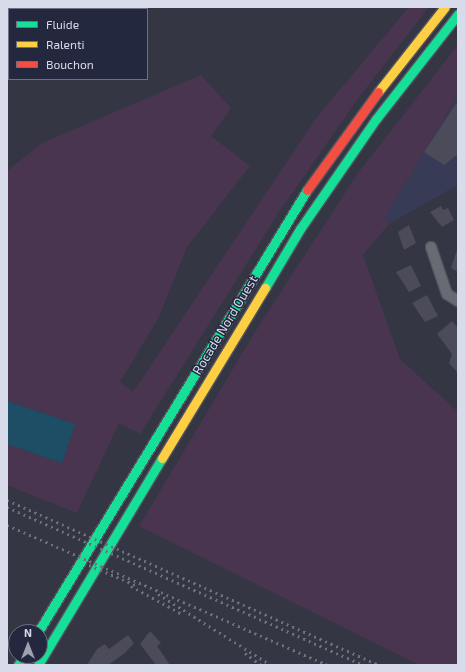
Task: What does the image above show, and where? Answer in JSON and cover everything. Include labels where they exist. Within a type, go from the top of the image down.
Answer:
[{"type":"highway","name":"Rocade Nord Ouest","points":[[43,624],[285,223],[363,111],[445,7]]},
{"type":"highway","name":"Rocade Nord Ouest","points":[[38,665],[292,241],[368,130],[458,14]]},
{"type":"street","points":[[431,247],[447,294],[458,301]]},
{"type":"shaded area","points":[[409,7],[429,7],[357,100],[279,212],[140,434],[119,423],[77,513],[7,485],[7,444],[62,463],[75,424],[7,401],[7,171],[42,143],[201,75],[231,108],[211,136],[250,166],[187,247],[158,319],[120,382],[133,392],[317,117]]},
{"type":"shaded area","points":[[458,45],[458,95],[385,217],[389,224],[363,255],[400,359],[458,412],[458,665],[419,665],[139,526],[258,327],[358,173]]},
{"type":"shaded area","points":[[458,95],[458,185],[389,224],[385,217]]},
{"type":"shaded area","points":[[7,401],[75,424],[62,463],[7,444]]},
{"type":"building","points":[[458,101],[458,154],[444,165],[424,152]]},
{"type":"building","points":[[441,206],[443,210],[448,208],[454,220],[442,227],[430,212]]},
{"type":"building","points":[[409,225],[416,243],[404,250],[398,232]]},
{"type":"building","points":[[458,247],[458,272],[451,268]]},
{"type":"building","points":[[411,265],[421,286],[409,292],[396,272]]},
{"type":"building","points":[[427,295],[438,316],[425,322],[412,303]]},
{"type":"building","points":[[452,321],[458,328],[458,373],[449,363],[452,354],[437,334]]},
{"type":"building","points":[[150,631],[161,643],[157,646],[170,665],[156,665],[140,644]]},
{"type":"building","points":[[128,635],[134,643],[125,653],[108,665],[87,665],[97,649],[105,644],[109,649]]},
{"type":"railway","points":[[7,500],[380,665]]},
{"type":"railway","points":[[7,507],[364,665]]},
{"type":"railway","points":[[7,525],[327,665]]},
{"type":"railway","points":[[89,565],[138,586]]},
{"type":"railway","points":[[131,586],[184,615]]},
{"type":"railway","points":[[158,594],[271,665]]},
{"type":"railway","points":[[245,653],[261,665]]},
{"type":"traffic: fast","points":[[265,288],[300,229],[376,119],[458,14]]},
{"type":"traffic: fast","points":[[43,624],[307,190]]},
{"type":"traffic: fast","points":[[38,665],[162,458]]},
{"type":"traffic: slow","points":[[378,92],[445,7]]},
{"type":"traffic: slow","points":[[162,458],[265,288]]},
{"type":"traffic: jam","points":[[307,190],[378,92]]}]
